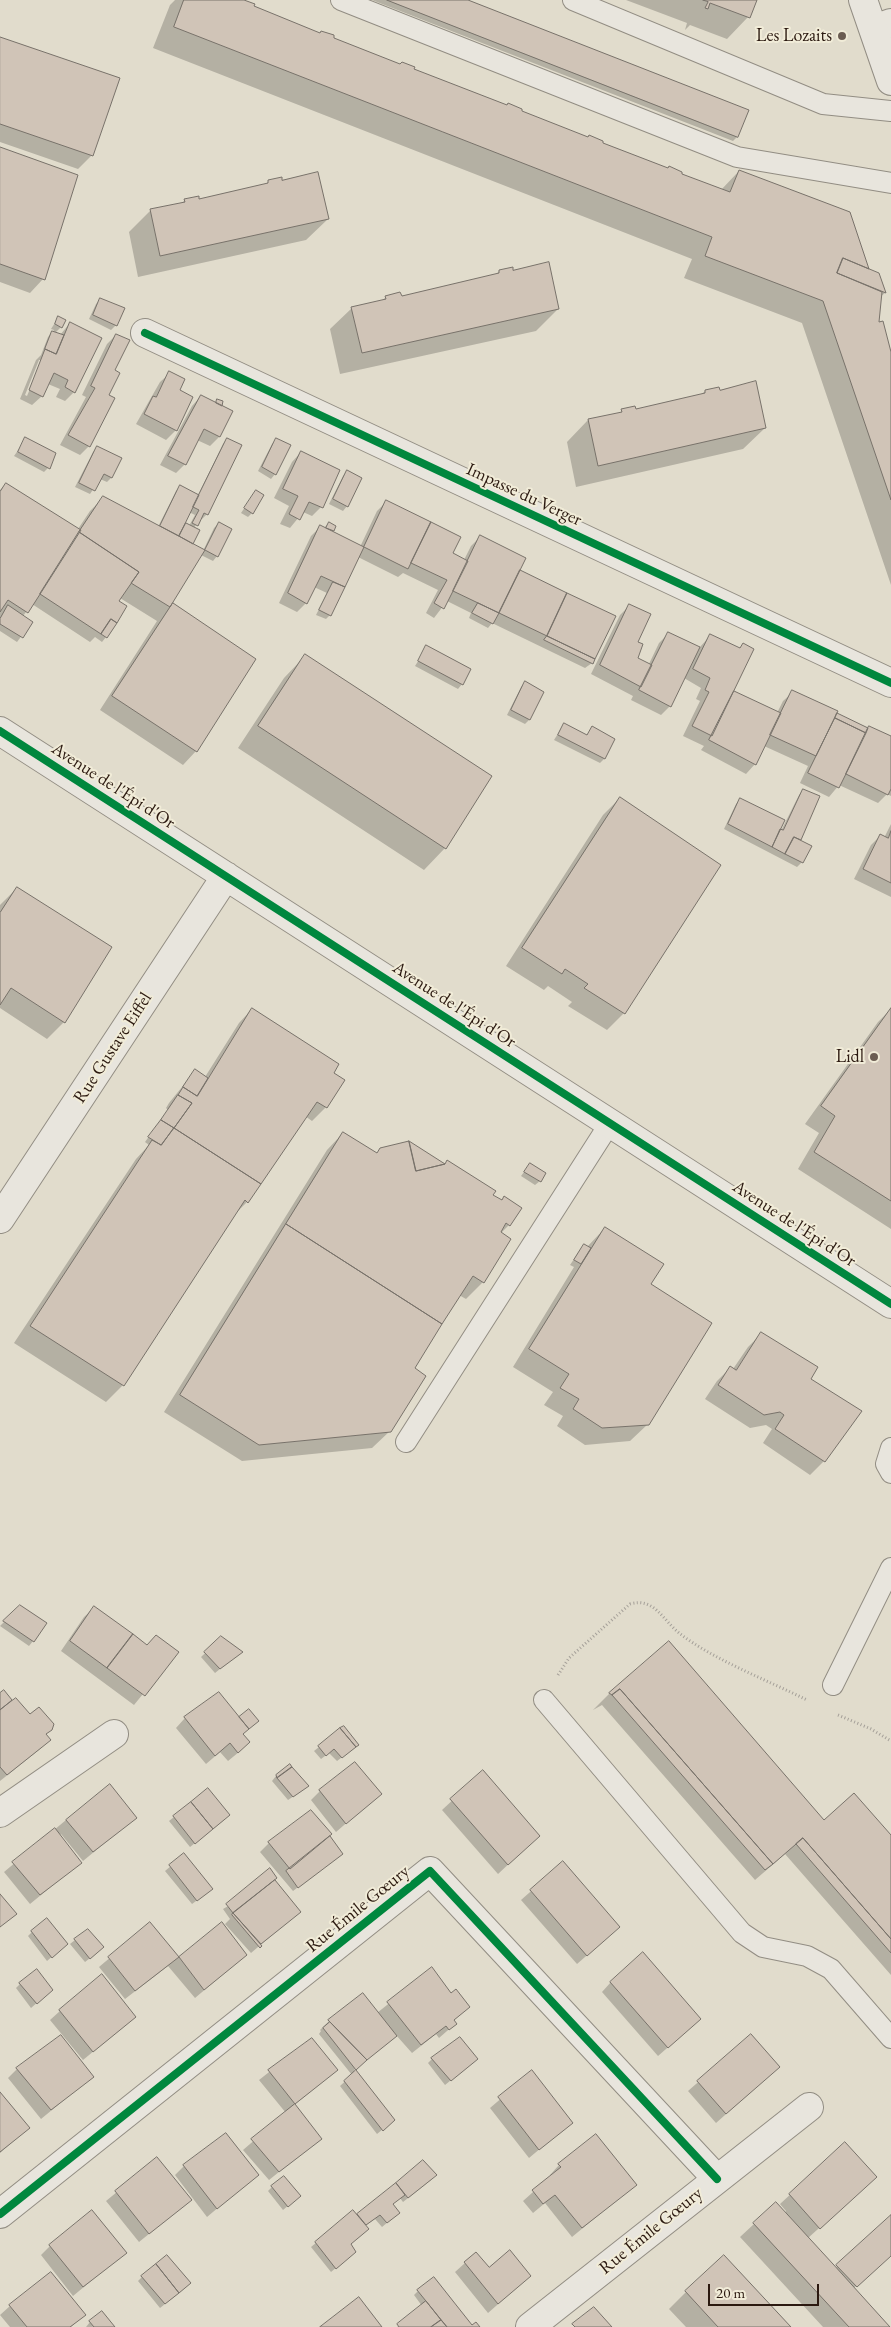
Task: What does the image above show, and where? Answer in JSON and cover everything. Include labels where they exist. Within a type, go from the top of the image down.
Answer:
[{"type":"street","points":[[863,0],[882,26],[891,81]]},
{"type":"street","name":"Impasse du Verger","points":[[145,333],[891,683]]},
{"type":"street","name":"Avenue de l'Épi d'Or","points":[[0,730],[891,1304]]},
{"type":"street","name":"Rue Gustave Eiffel","points":[[0,1219],[226,876]]},
{"type":"street","points":[[0,1813],[114,1734]]},
{"type":"street","name":"Rue Émile Gœury","points":[[0,2214],[430,1871],[716,2179]]},
{"type":"street","name":"Rue Émile Gœury","points":[[530,2327],[809,2107]]},
{"type":"lane","points":[[341,0],[737,157],[891,183]]},
{"type":"lane","points":[[573,0],[823,104],[891,111]]},
{"type":"lane","points":[[406,1442],[610,1123]]},
{"type":"lane","points":[[891,1448],[886,1464],[891,1473]]},
{"type":"lane","points":[[834,1685],[891,1568]]},
{"type":"lane","points":[[544,1700],[742,1933],[763,1947],[807,1956],[831,1969],[891,2038]]},
{"type":"path","points":[[544,1700],[569,1658],[630,1604],[638,1602],[651,1605],[678,1632],[698,1647],[812,1703]]},
{"type":"path","points":[[829,1711],[871,1729],[891,1741]]},
{"type":"building","points":[[184,0],[244,0],[255,4],[254,6],[320,33],[321,31],[334,35],[334,38],[400,64],[402,62],[415,67],[414,69],[507,105],[508,103],[522,109],[522,111],[588,137],[589,135],[603,141],[603,143],[668,168],[669,166],[682,172],[682,174],[730,192],[739,170],[850,212],[869,269],[843,258],[837,273],[882,292],[879,322],[883,321],[891,352],[891,500],[823,301],[705,256],[712,237],[174,27]]},
{"type":"building","points":[[387,0],[468,0],[749,110],[738,137]]},
{"type":"building","points":[[703,0],[757,0],[750,18],[710,3],[708,9],[705,8],[708,2]]},
{"type":"building","points":[[0,37],[120,78],[93,156],[0,124]]},
{"type":"building","points":[[0,147],[78,175],[45,280],[0,264]]},
{"type":"building","points":[[318,172],[329,219],[160,256],[150,209],[185,202],[184,199],[199,196],[199,199],[268,183],[268,180],[282,177],[282,180]]},
{"type":"building","points":[[843,258],[879,273],[886,293],[837,273]]},
{"type":"building","points":[[549,262],[559,309],[362,353],[351,307],[386,299],[385,296],[400,292],[402,296],[499,273],[499,270],[513,267],[513,270]]},
{"type":"building","points":[[100,298],[125,308],[117,326],[93,315]]},
{"type":"building","points":[[58,316],[66,320],[62,328],[55,324]]},
{"type":"building","points":[[70,322],[102,338],[75,393],[65,387],[68,380],[54,373],[43,397],[29,390],[45,349],[56,354]]},
{"type":"building","points":[[52,331],[64,335],[56,354],[45,349]]},
{"type":"building","points":[[116,334],[130,340],[115,370],[120,373],[109,395],[115,398],[90,447],[68,435],[95,388],[91,386]]},
{"type":"building","points":[[169,371],[185,379],[180,390],[193,397],[177,431],[144,414],[153,396],[156,397]]},
{"type":"building","points":[[756,381],[766,428],[598,466],[588,419],[622,412],[621,409],[635,406],[636,409],[705,393],[705,390],[719,387],[720,390]]},
{"type":"building","points":[[201,395],[233,411],[220,437],[204,429],[186,465],[168,456]]},
{"type":"building","points":[[217,399],[223,401],[222,406],[216,403]]},
{"type":"building","points":[[25,437],[56,453],[50,469],[18,452]]},
{"type":"building","points":[[227,438],[242,445],[208,515],[204,513],[198,526],[192,523],[199,510],[193,507]]},
{"type":"building","points":[[276,438],[291,445],[276,475],[262,467]]},
{"type":"building","points":[[97,446],[122,458],[112,478],[104,474],[95,491],[79,483]]},
{"type":"building","points":[[301,451],[340,470],[323,508],[309,502],[300,520],[289,514],[298,496],[283,489]]},
{"type":"building","points":[[347,470],[362,478],[348,507],[333,499]]},
{"type":"building","points":[[6,483],[81,530],[28,613],[8,600],[0,612],[0,492]]},
{"type":"building","points":[[180,485],[199,495],[179,536],[160,526]]},
{"type":"building","points":[[256,490],[264,495],[253,514],[244,508]]},
{"type":"building","points":[[103,496],[205,550],[170,607],[131,583],[139,572],[79,532]]},
{"type":"building","points":[[386,500],[431,522],[408,569],[364,547]]},
{"type":"building","points":[[219,522],[232,529],[218,557],[205,550]]},
{"type":"building","points":[[329,522],[336,526],[334,531],[326,528]]},
{"type":"building","points":[[431,522],[461,537],[453,553],[468,561],[444,609],[434,603],[447,580],[411,563]]},
{"type":"building","points":[[186,523],[200,530],[193,544],[179,536]]},
{"type":"building","points":[[320,525],[364,547],[345,587],[321,576],[307,604],[288,593]]},
{"type":"building","points":[[79,532],[139,572],[119,601],[127,606],[117,623],[111,619],[101,634],[40,594]]},
{"type":"building","points":[[480,535],[526,558],[499,613],[453,591]]},
{"type":"building","points":[[520,570],[567,593],[547,636],[499,613]]},
{"type":"building","points":[[333,582],[345,587],[331,616],[319,610]]},
{"type":"building","points":[[567,593],[616,616],[595,659],[547,636]]},
{"type":"building","points":[[173,603],[256,659],[197,752],[112,696]]},
{"type":"building","points":[[478,603],[499,613],[493,624],[472,613]]},
{"type":"building","points":[[629,604],[651,614],[638,642],[643,644],[638,658],[652,665],[641,687],[600,665]]},
{"type":"building","points":[[8,605],[33,622],[23,638],[0,624],[0,619]]},
{"type":"building","points":[[111,619],[117,623],[107,638],[101,634]]},
{"type":"building","points":[[668,632],[700,647],[671,707],[639,690]]},
{"type":"building","points":[[710,634],[740,648],[743,643],[754,649],[712,736],[692,726],[709,692],[705,690],[710,678],[693,669]]},
{"type":"building","points":[[547,636],[595,659],[593,664],[544,640]]},
{"type":"building","points":[[426,645],[471,669],[463,685],[418,661]]},
{"type":"building","points":[[305,654],[492,776],[446,849],[258,726]]},
{"type":"building","points":[[525,681],[544,692],[530,720],[511,710]]},
{"type":"building","points":[[792,690],[838,711],[816,756],[770,735]]},
{"type":"building","points":[[734,691],[781,713],[756,765],[709,740]]},
{"type":"building","points":[[837,713],[868,728],[866,733],[835,718]]},
{"type":"building","points":[[835,718],[866,733],[839,788],[808,773]]},
{"type":"building","points":[[564,723],[587,735],[592,726],[615,739],[605,759],[558,735]]},
{"type":"building","points":[[869,726],[891,736],[891,789],[888,795],[846,774]]},
{"type":"building","points":[[803,789],[820,796],[801,840],[794,837],[785,854],[772,847],[780,829],[783,830]]},
{"type":"building","points":[[620,797],[721,865],[625,1014],[584,988],[588,984],[565,969],[562,974],[522,948]]},
{"type":"building","points":[[740,798],[785,820],[772,847],[728,824]]},
{"type":"building","points":[[891,831],[891,883],[863,869],[880,834],[888,838]]},
{"type":"building","points":[[794,837],[812,846],[803,863],[785,854]]},
{"type":"building","points":[[17,887],[112,947],[65,1023],[11,988],[0,1005],[0,913]]},
{"type":"building","points":[[252,1008],[339,1064],[334,1073],[345,1080],[327,1108],[317,1102],[261,1184],[174,1128],[192,1103],[178,1095],[183,1087],[197,1096]]},
{"type":"building","name":"Lidl","points":[[891,1008],[891,1201],[814,1152],[835,1116],[821,1106]]},
{"type":"building","points":[[195,1069],[208,1078],[197,1096],[183,1087]]},
{"type":"building","points":[[178,1095],[192,1103],[174,1128],[161,1120]]},
{"type":"building","points":[[161,1120],[174,1128],[161,1145],[148,1137]]},
{"type":"building","points":[[174,1128],[261,1184],[248,1203],[245,1200],[124,1386],[30,1326],[152,1140],[161,1145]]},
{"type":"building","points":[[343,1132],[377,1153],[380,1148],[409,1141],[416,1171],[445,1164],[447,1160],[496,1191],[493,1195],[502,1200],[504,1196],[522,1208],[510,1226],[506,1223],[501,1232],[511,1239],[484,1283],[473,1276],[442,1324],[286,1224]]},
{"type":"building","points":[[409,1141],[445,1164],[416,1171]]},
{"type":"building","points":[[530,1163],[546,1173],[541,1182],[524,1172]]},
{"type":"building","points":[[286,1224],[442,1324],[415,1368],[426,1376],[391,1432],[259,1445],[180,1395]]},
{"type":"building","points":[[605,1227],[664,1264],[651,1284],[712,1323],[649,1425],[602,1428],[573,1409],[579,1399],[560,1388],[569,1374],[529,1349]]},
{"type":"building","points":[[584,1244],[591,1248],[581,1264],[574,1260]]},
{"type":"building","points":[[761,1332],[818,1367],[811,1379],[862,1411],[825,1462],[775,1429],[784,1415],[780,1412],[764,1415],[718,1385],[730,1366],[736,1370]]},
{"type":"building","points":[[20,1605],[47,1623],[34,1642],[3,1621]]},
{"type":"building","points":[[94,1606],[133,1634],[107,1668],[70,1641]]},
{"type":"building","points":[[133,1634],[147,1645],[156,1635],[179,1652],[145,1696],[107,1668]]},
{"type":"building","points":[[221,1636],[243,1652],[220,1669],[204,1652]]},
{"type":"building","points":[[669,1641],[824,1820],[854,1793],[891,1835],[891,1939],[803,1838],[773,1864],[620,1689],[612,1695],[609,1693]]},
{"type":"building","points":[[620,1689],[773,1864],[765,1870],[612,1695]]},
{"type":"building","points":[[4,1690],[12,1700],[0,1710],[0,1693]]},
{"type":"building","points":[[219,1692],[249,1729],[243,1734],[250,1742],[238,1753],[230,1743],[215,1756],[184,1717]]},
{"type":"building","points":[[16,1698],[30,1714],[39,1707],[54,1724],[52,1730],[46,1734],[51,1740],[7,1775],[0,1767],[0,1710]]},
{"type":"building","points":[[249,1709],[259,1721],[249,1729],[239,1717]]},
{"type":"building","points":[[344,1726],[359,1745],[356,1747],[340,1728]]},
{"type":"building","points":[[340,1728],[356,1747],[342,1758],[334,1749],[326,1756],[318,1746]]},
{"type":"building","points":[[355,1762],[382,1794],[346,1824],[319,1790]]},
{"type":"building","points":[[290,1764],[292,1767],[277,1778],[276,1775]]},
{"type":"building","points":[[292,1767],[309,1786],[293,1797],[277,1778]]},
{"type":"building","points":[[483,1770],[540,1836],[508,1865],[450,1799]]},
{"type":"building","points":[[110,1784],[137,1818],[93,1852],[66,1820]]},
{"type":"building","points":[[208,1788],[230,1815],[213,1829],[191,1802]]},
{"type":"building","points":[[191,1802],[213,1829],[195,1844],[173,1816]]},
{"type":"building","points":[[311,1810],[332,1834],[290,1869],[268,1842]]},
{"type":"building","points":[[55,1828],[82,1863],[40,1895],[12,1862]]},
{"type":"building","points":[[330,1836],[343,1854],[298,1888],[286,1871]]},
{"type":"building","points":[[803,1838],[891,1939],[891,1953],[796,1844]]},
{"type":"building","points":[[184,1853],[213,1889],[197,1901],[169,1865]]},
{"type":"building","points":[[563,1861],[620,1927],[587,1956],[530,1890]]},
{"type":"building","points":[[270,1868],[277,1878],[233,1913],[226,1904]]},
{"type":"building","points":[[275,1880],[301,1912],[261,1944],[233,1913]]},
{"type":"building","points":[[0,1894],[17,1914],[0,1927]]},
{"type":"building","points":[[233,1913],[262,1946],[260,1948],[232,1915]]},
{"type":"building","points":[[47,1918],[68,1944],[52,1958],[31,1931]]},
{"type":"building","points":[[150,1922],[179,1957],[135,1991],[108,1957]]},
{"type":"building","points":[[222,1922],[247,1955],[204,1990],[179,1957]]},
{"type":"building","points":[[88,1929],[104,1947],[90,1959],[74,1939]]},
{"type":"building","points":[[643,1952],[701,2019],[668,2048],[610,1982]]},
{"type":"building","points":[[432,1967],[451,1993],[456,1989],[470,2007],[454,2020],[457,2024],[449,2030],[446,2026],[421,2045],[387,2002]]},
{"type":"building","points":[[37,1969],[53,1990],[37,2004],[19,1983]]},
{"type":"building","points":[[102,1974],[136,2017],[93,2052],[59,2010]]},
{"type":"building","points":[[363,1993],[397,2036],[367,2060],[328,2020]]},
{"type":"building","points":[[330,2022],[367,2060],[356,2070],[323,2028]]},
{"type":"building","points":[[751,2034],[780,2067],[726,2114],[697,2081]]},
{"type":"building","points":[[61,2035],[94,2077],[51,2110],[16,2068]]},
{"type":"building","points":[[460,2037],[478,2059],[451,2081],[431,2058]]},
{"type":"building","points":[[312,2038],[338,2070],[295,2104],[268,2070]]},
{"type":"building","points":[[356,2070],[395,2120],[383,2131],[344,2081]]},
{"type":"building","points":[[532,2070],[573,2123],[539,2150],[498,2097]]},
{"type":"building","points":[[0,2092],[30,2128],[0,2152]]},
{"type":"building","points":[[295,2104],[322,2139],[279,2172],[251,2139]]},
{"type":"building","points":[[226,2133],[259,2175],[217,2209],[183,2165]]},
{"type":"building","points":[[596,2134],[637,2185],[582,2228],[555,2195],[543,2204],[532,2190],[561,2167],[558,2164]]},
{"type":"building","points":[[845,2142],[877,2177],[820,2229],[789,2194]]},
{"type":"building","points":[[157,2157],[192,2200],[149,2234],[115,2191]]},
{"type":"building","points":[[423,2160],[437,2175],[408,2198],[396,2183]]},
{"type":"building","points":[[284,2176],[301,2196],[288,2207],[271,2186]]},
{"type":"building","points":[[396,2183],[405,2195],[393,2204],[400,2213],[387,2223],[380,2215],[366,2225],[357,2214]]},
{"type":"building","points":[[776,2202],[890,2327],[849,2327],[753,2223]]},
{"type":"building","points":[[92,2210],[127,2253],[83,2287],[49,2245]]},
{"type":"building","points":[[353,2210],[369,2229],[351,2244],[356,2252],[336,2269],[315,2242]]},
{"type":"building","points":[[891,2215],[891,2256],[857,2287],[836,2265]]},
{"type":"building","points":[[510,2250],[531,2276],[498,2304],[464,2262],[476,2252],[489,2267]]},
{"type":"building","points":[[167,2255],[191,2283],[179,2293],[156,2264]]},
{"type":"building","points":[[724,2255],[791,2327],[718,2327],[685,2291]]},
{"type":"building","points":[[156,2264],[179,2293],[165,2304],[141,2276]]},
{"type":"building","points":[[51,2272],[86,2315],[70,2327],[27,2327],[9,2305]]},
{"type":"building","points":[[434,2277],[472,2325],[476,2322],[480,2327],[447,2327],[417,2290]]},
{"type":"building","points":[[359,2297],[382,2327],[320,2327]]},
{"type":"building","points":[[426,2301],[441,2320],[431,2327],[399,2327],[397,2324]]},
{"type":"building","points":[[594,2307],[612,2327],[575,2327],[572,2324]]},
{"type":"building","points":[[102,2311],[115,2327],[94,2327],[89,2321]]},
{"type":"building","points":[[441,2320],[447,2327],[431,2327]]},
{"type":"cycle path","points":[[145,333],[891,683]]},
{"type":"cycle path","points":[[0,731],[891,1304]]},
{"type":"cycle path","points":[[0,2214],[430,1871],[717,2179]]},
{"type":"place","name":"Les Lozaits","points":[[842,36]]},
{"type":"place","name":"Lidl","points":[[874,1057]]}]
